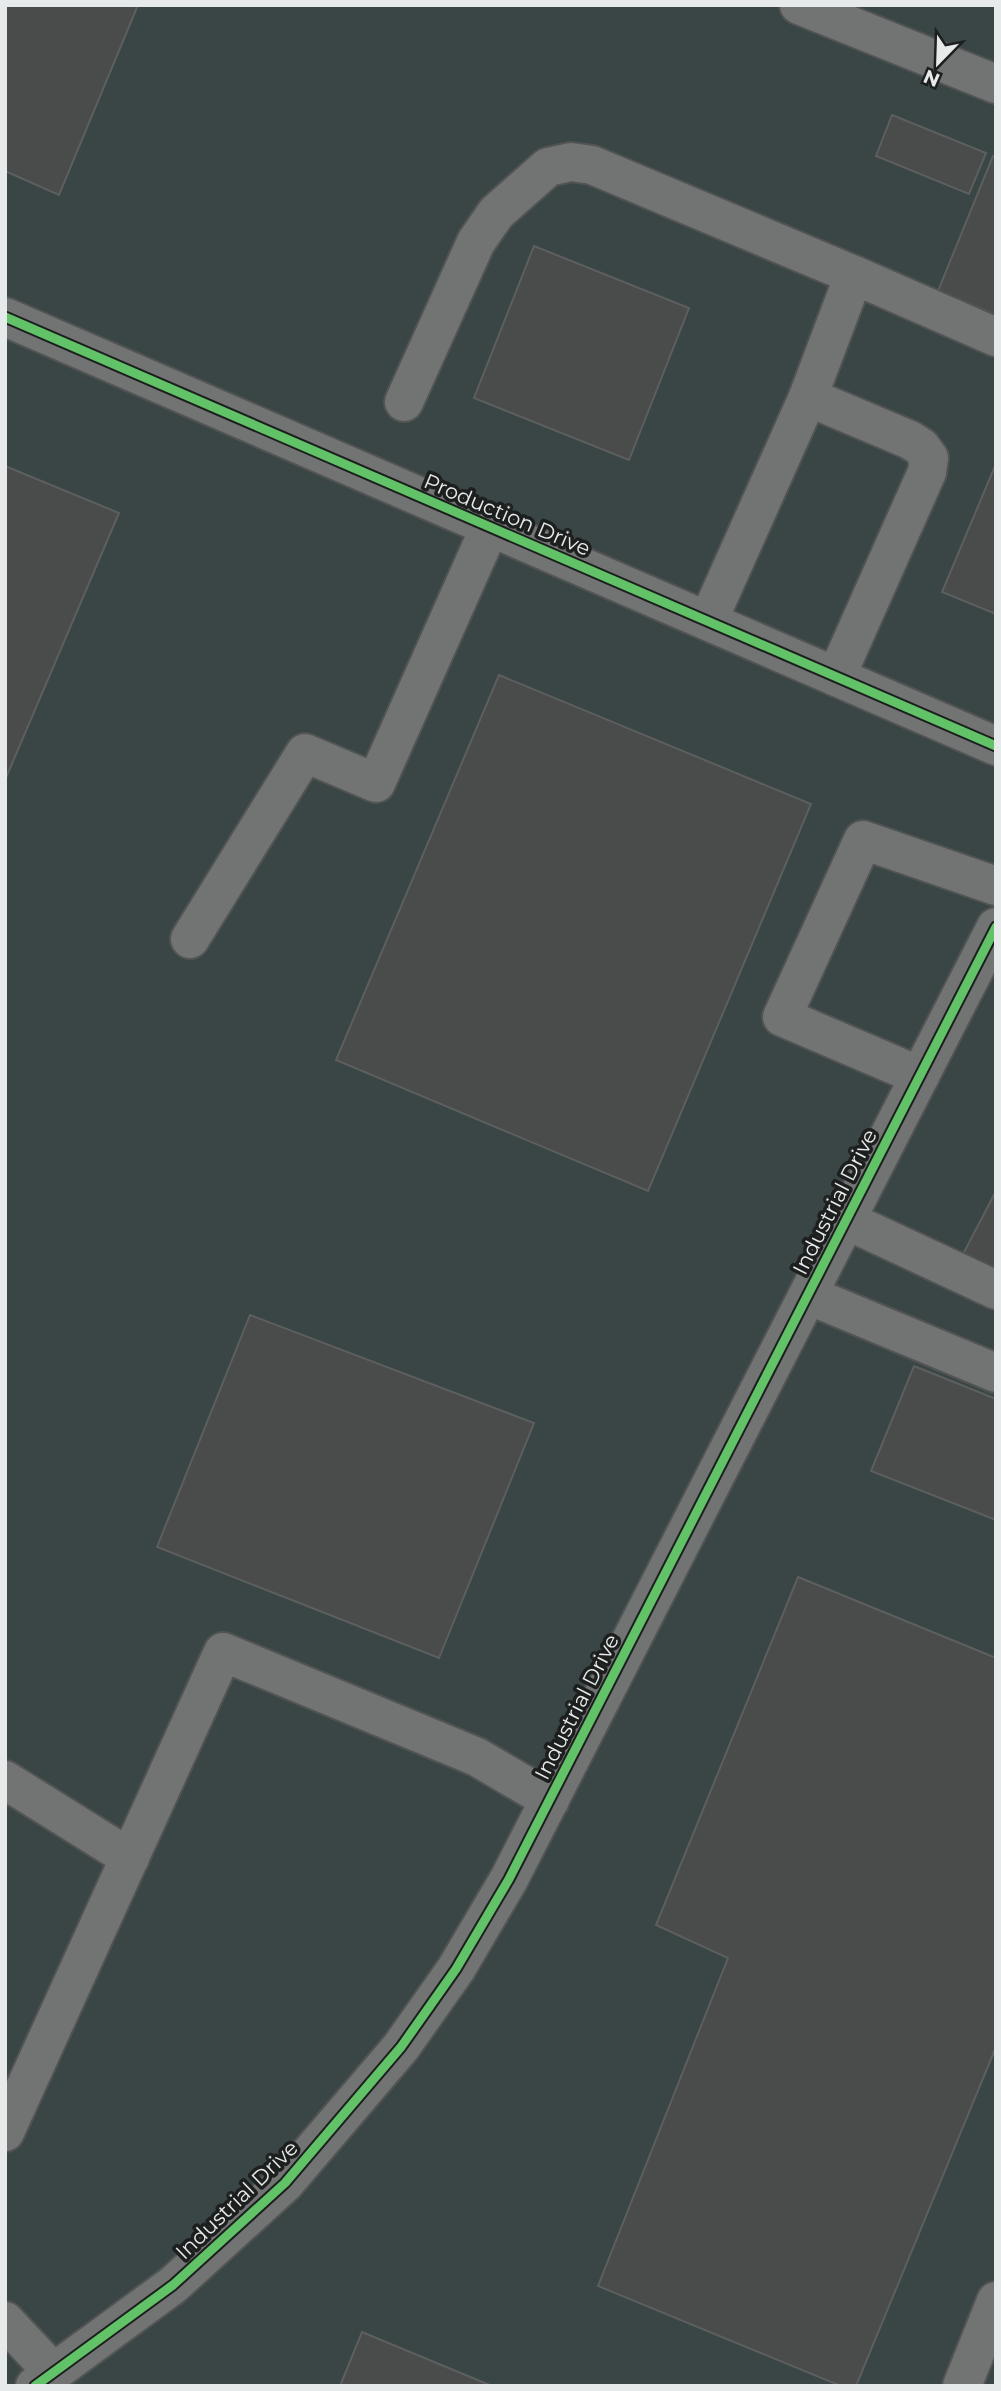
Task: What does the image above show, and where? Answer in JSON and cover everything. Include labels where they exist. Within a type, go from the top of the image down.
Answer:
[{"type":"street","points":[[799,5],[996,85]]},
{"type":"street","points":[[404,402],[476,242],[496,213],[548,167],[570,162],[592,165],[996,337]]},
{"type":"street","points":[[708,621],[808,397],[854,275]]},
{"type":"street","name":"Production Drive","points":[[5,317],[996,746]]},
{"type":"street","points":[[808,397],[910,440],[921,447],[929,458],[927,472],[836,677]]},
{"type":"street","points":[[190,939],[305,753],[376,783],[491,527]]},
{"type":"street","points":[[920,1076],[782,1017],[863,841],[996,886]]},
{"type":"street","name":"Industrial Drive","points":[[44,2379],[173,2284],[285,2183],[401,2048],[456,1969],[509,1879],[550,1800],[996,927]]},
{"type":"street","points":[[846,1220],[996,1290]]},
{"type":"street","points":[[808,1295],[996,1373]]},
{"type":"street","points":[[5,2132],[223,1652],[477,1757],[550,1800]]},
{"type":"street","points":[[5,1780],[130,1858]]},
{"type":"street","points":[[962,2386],[996,2301]]},
{"type":"street","points":[[5,2321],[44,2379]]},
{"type":"shaded area","points":[[5,5],[996,5],[996,2386],[66,2386],[421,2050],[742,1462],[708,1448],[442,1963],[276,2171],[163,2272],[13,2386],[5,2386]]},
{"type":"building","points":[[5,5],[138,5],[59,195],[5,171]]},
{"type":"building","points":[[892,115],[986,153],[969,194],[876,156]]},
{"type":"building","points":[[993,156],[996,158],[996,315],[938,291]]},
{"type":"building","points":[[534,246],[689,308],[629,460],[474,398]]},
{"type":"building","points":[[5,466],[119,513],[5,780]]},
{"type":"building","points":[[996,467],[996,614],[942,592]]},
{"type":"building","points":[[499,675],[811,804],[648,1191],[336,1060]]},
{"type":"building","points":[[996,1191],[996,1276],[961,1258]]},
{"type":"building","points":[[250,1315],[534,1423],[439,1658],[157,1547]]},
{"type":"building","points":[[914,1366],[996,1399],[996,1520],[871,1471]]},
{"type":"building","points":[[798,1577],[996,1658],[996,2047],[856,2386],[841,2386],[598,2286],[728,1958],[656,1925]]},
{"type":"building","points":[[362,2332],[492,2386],[340,2386]]},
{"type":"cycle path","points":[[5,317],[996,746]]},
{"type":"cycle path","points":[[35,2386],[173,2285],[285,2183],[401,2047],[456,1969],[509,1879],[996,927]]}]
